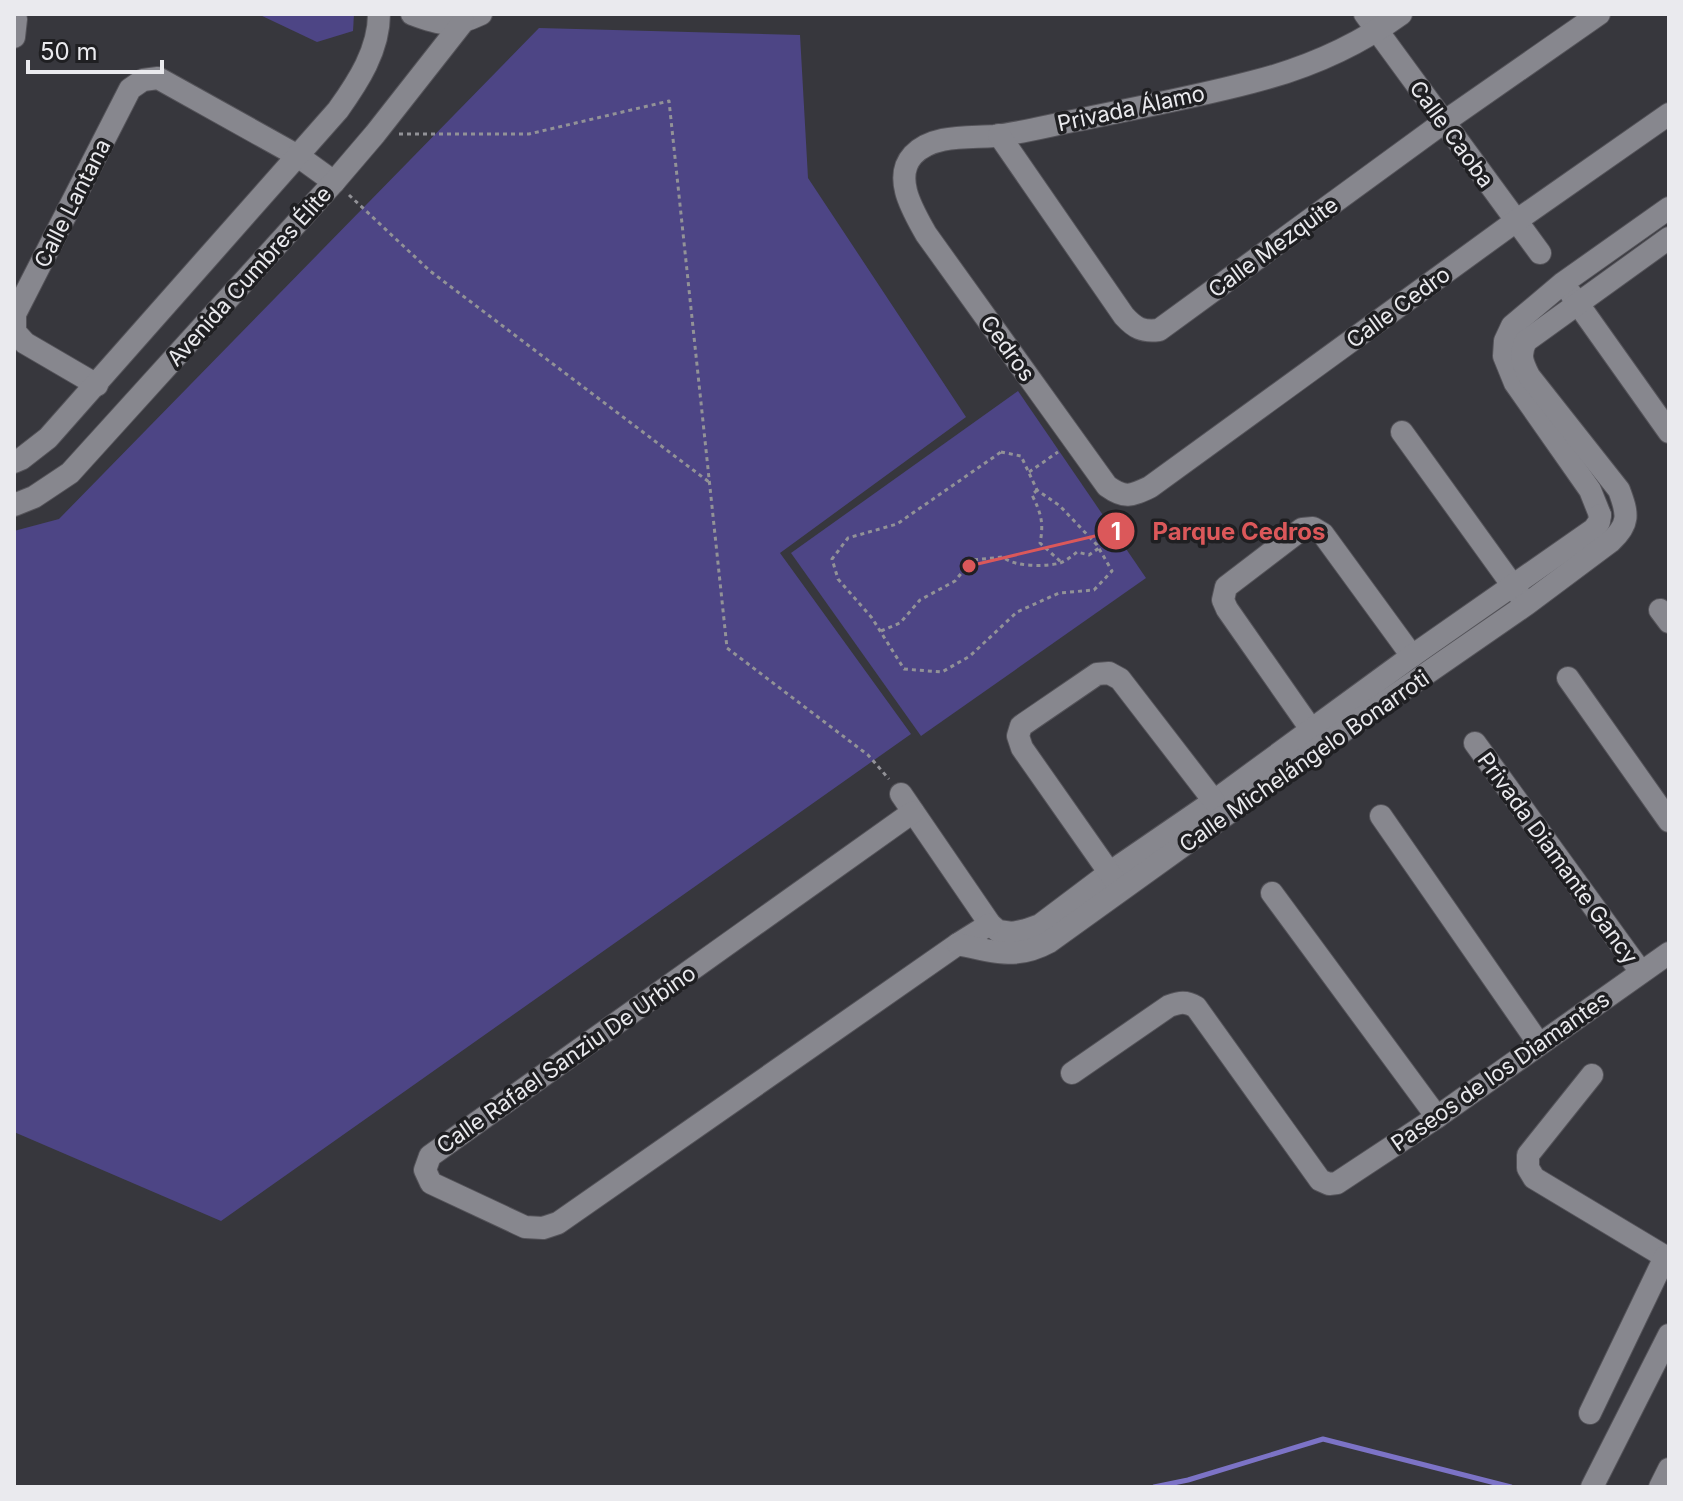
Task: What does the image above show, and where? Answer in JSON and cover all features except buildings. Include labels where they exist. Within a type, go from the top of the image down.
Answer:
[{"type":"street","name":"Avenida Cumbres Élite","points":[[14,462],[48,438],[97,385],[338,110],[356,86],[369,59],[379,26],[379,14]]},
{"type":"street","points":[[412,14],[436,23],[472,18]]},
{"type":"street","name":"Privada Álamo","points":[[905,188],[905,173],[911,157],[921,149],[950,139],[999,135],[1254,82],[1319,59],[1371,22],[1401,14]]},
{"type":"street","name":"Calle Mezquite","points":[[999,135],[1124,316],[1134,327],[1146,331],[1159,330],[1444,122],[1599,14]]},
{"type":"street","points":[[14,16],[14,37]]},
{"type":"street","name":"Avenida Cumbres Élite","points":[[14,505],[34,497],[70,473],[334,182],[472,18]]},
{"type":"street","name":"Calle Caoba","points":[[1371,22],[1540,253]]},
{"type":"street","name":"Calle Lantana","points":[[97,385],[25,343],[15,332],[15,314],[130,89],[143,80],[158,78],[298,156]]},
{"type":"street","name":"Calle Cedro","points":[[1126,496],[1150,487],[1516,221],[1669,114]]},
{"type":"street","points":[[298,156],[334,182]]},
{"type":"street","name":"Cedros","points":[[905,188],[926,234],[1107,486],[1126,496]]},
{"type":"street","points":[[1669,208],[1563,283],[1512,326],[1513,346],[1529,376],[1619,490],[1626,517],[1600,515],[1590,490],[1515,383],[1504,356],[1513,346],[1526,341],[1669,238]]},
{"type":"street","points":[[1563,283],[1669,432]]},
{"type":"street","points":[[1402,432],[1520,595]]},
{"type":"street","name":"Calle Michelángelo Bonarroti","points":[[990,924],[998,931],[1012,933],[1026,930],[1115,881],[1520,595],[1594,529],[1600,515]]},
{"type":"street","name":"Calle Michelángelo Bonarroti","points":[[958,944],[1015,954],[1034,951],[1049,942],[1115,881],[1214,801],[1317,738],[1412,656],[1610,542],[1621,532],[1626,517]]},
{"type":"street","points":[[1317,738],[1227,609],[1223,600],[1226,587],[1302,529],[1313,528],[1323,534],[1412,656]]},
{"type":"street","points":[[1115,881],[1022,748],[1018,736],[1021,726],[1097,674],[1109,673],[1120,679],[1214,801]]},
{"type":"street","points":[[1568,678],[1669,821]]},
{"type":"street","name":"Privada Diamante Gancy","points":[[1475,743],[1641,972]]},
{"type":"street","points":[[907,803],[990,924]]},
{"type":"street","name":"Calle Rafael Sanziu De Urbino","points":[[907,803],[430,1156],[425,1170],[431,1183],[525,1227],[543,1228],[558,1223],[990,924]]},
{"type":"street","points":[[1381,816],[1539,1044]]},
{"type":"street","points":[[1272,893],[1437,1117]]},
{"type":"street","name":"Paseos de los Diamantes","points":[[1072,1073],[1169,1006],[1188,1002],[1196,1007],[1320,1180],[1337,1183],[1437,1117],[1669,953]]},
{"type":"street","points":[[1590,1413],[1667,1258],[1534,1178],[1528,1168],[1528,1155],[1592,1075]]},
{"type":"street","points":[[1592,1487],[1669,1335]]},
{"type":"street","points":[[1660,1487],[1669,1469]]},
{"type":"path","points":[[375,134],[529,134],[669,101],[727,648],[868,755],[907,803]]},
{"type":"path","points":[[334,182],[430,271],[710,483]]},
{"type":"path","points":[[1029,472],[1075,441]]},
{"type":"path","points":[[1001,452],[1021,456],[1037,490],[1060,506],[1099,548],[1112,571],[1094,590],[1059,593],[1017,612],[970,656],[942,672],[904,669],[872,618],[838,579],[832,559],[848,538],[897,524],[1001,452]]},
{"type":"path","points":[[1037,490],[1032,495],[1042,514],[1040,543],[1061,562]]},
{"type":"path","points":[[881,632],[900,623],[920,600],[955,581],[972,560],[1003,557],[1009,562],[1035,565],[1061,562],[1077,552],[1089,555],[1099,548]]},
{"type":"shaded area","points":[[258,14],[354,14],[353,31],[317,42]]},
{"type":"shaded area","points":[[539,28],[800,35],[808,178],[966,417],[780,553],[911,734],[221,1221],[14,1132],[14,531],[59,519]]},
{"type":"shaded area","points":[[1018,391],[1146,578],[921,736],[791,553]]},
{"type":"waterway","points":[[1154,1487],[1188,1480],[1323,1439],[1511,1487]]},
{"type":"place","name":"Parque Cedros","points":[[969,566]]}]
